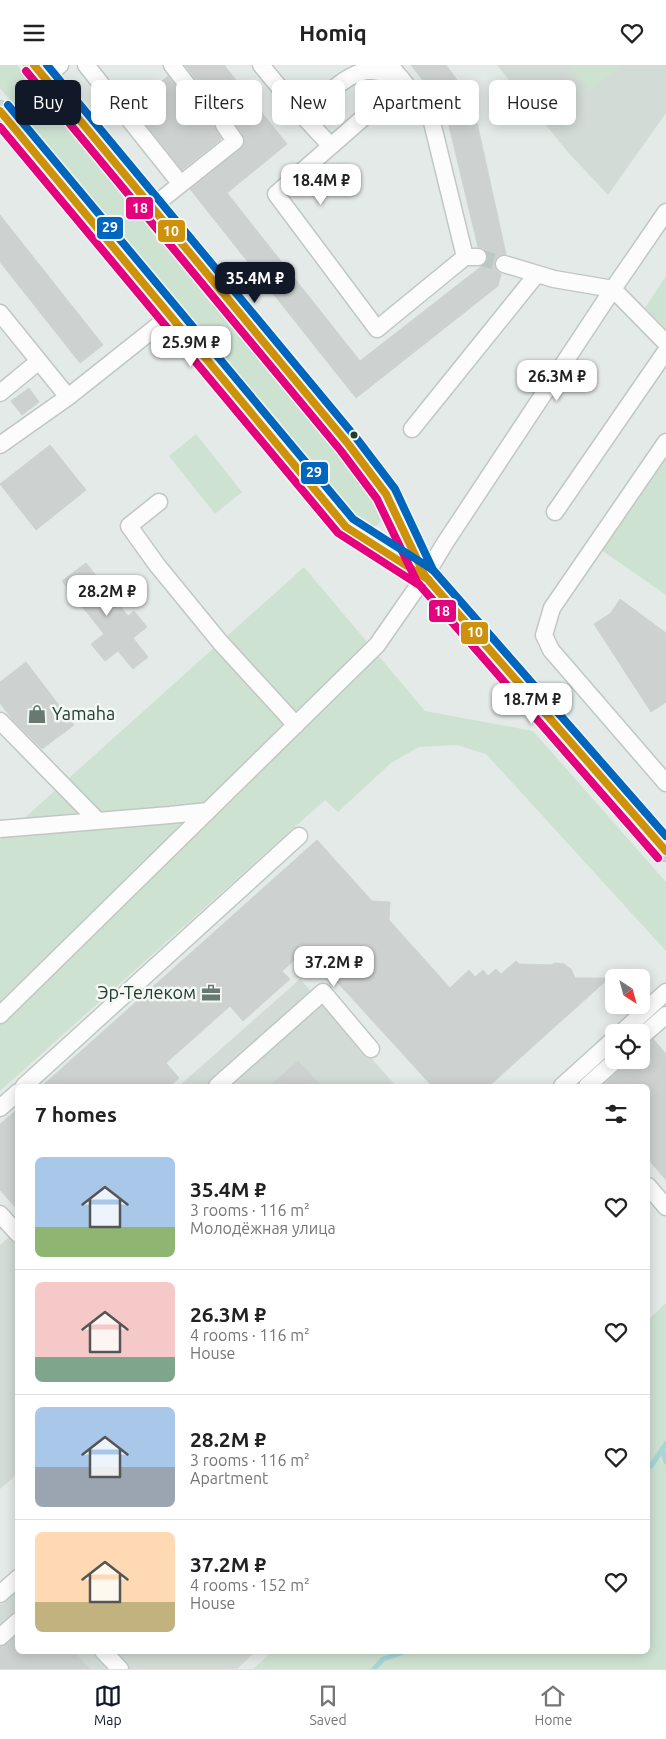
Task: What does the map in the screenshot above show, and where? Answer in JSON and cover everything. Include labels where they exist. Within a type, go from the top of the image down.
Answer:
[{"type":"main road","points":[[39,71],[349,445],[386,494],[425,576],[666,851]]},
{"type":"main road","points":[[0,111],[346,527],[425,576]]},
{"type":"street","points":[[39,71],[60,65]]},
{"type":"street","points":[[86,65],[180,183]]},
{"type":"street","points":[[172,65],[184,80]]},
{"type":"street","points":[[261,65],[274,80]]},
{"type":"street","points":[[390,65],[403,80]]},
{"type":"street","points":[[345,80],[352,74],[367,71],[379,71],[403,80]]},
{"type":"street","points":[[355,123],[276,194],[377,329],[472,257],[434,125]]},
{"type":"street","points":[[152,207],[180,183],[236,141],[224,125]]},
{"type":"street","points":[[312,125],[330,146]]},
{"type":"street","points":[[0,1015],[377,645],[425,576],[613,289],[666,212]]},
{"type":"street","points":[[504,264],[537,274],[613,289],[666,343]]},
{"type":"street","points":[[412,429],[537,274]]},
{"type":"street","points":[[0,313],[68,397]]},
{"type":"street","points":[[0,445],[68,397],[170,316]]},
{"type":"street","points":[[555,512],[666,351]]},
{"type":"street","points":[[0,393],[39,361]]},
{"type":"street","points":[[666,443],[552,608],[544,635],[551,650],[666,783]]},
{"type":"street","points":[[159,502],[129,526],[157,565],[220,642],[296,725]]},
{"type":"street","points":[[0,721],[98,821]]},
{"type":"street","points":[[0,829],[208,811]]},
{"type":"street","points":[[26,1084],[299,835]]},
{"type":"street","points":[[219,1084],[323,991],[371,1049]]},
{"type":"street","points":[[631,1024],[666,992]]},
{"type":"street","points":[[650,1029],[666,1015]]},
{"type":"street","points":[[564,1084],[605,1047]]},
{"type":"street","points":[[589,1084],[606,1069]]},
{"type":"street","points":[[0,1108],[15,1095]]},
{"type":"street","points":[[650,1188],[666,1207]]},
{"type":"street","points":[[0,1214],[15,1231]]},
{"type":"street","points":[[0,1594],[15,1581]]},
{"type":"street","points":[[0,1637],[15,1624]]},
{"type":"street","points":[[106,1654],[120,1669]]},
{"type":"shaded area","points":[[497,65],[666,65],[666,113],[608,195],[546,125],[576,125],[576,80],[509,80]]},
{"type":"shaded area","points":[[300,979],[394,1084],[181,1084]]},
{"type":"shaded area","points":[[15,1232],[15,1476],[0,1489],[0,1245]]},
{"type":"shaded area","points":[[15,1592],[15,1654],[253,1654],[237,1669],[0,1669],[0,1605]]},
{"type":"green space","points":[[0,65],[17,65],[29,80],[15,80],[15,106],[0,88]]},
{"type":"green space","points":[[569,65],[622,65],[590,91]]},
{"type":"green space","points":[[31,125],[67,125],[386,511],[378,524],[372,528],[364,529]]},
{"type":"green space","points":[[666,276],[666,330],[645,308]]},
{"type":"green space","points":[[196,434],[242,492],[215,514],[169,456]]},
{"type":"green space","points":[[666,454],[666,595],[600,549]]},
{"type":"green space","points":[[304,567],[425,711],[533,731],[666,882],[666,951],[486,754],[457,745],[419,747],[391,763],[338,812],[325,800],[0,1091],[0,840]]},
{"type":"green space","points":[[666,1303],[666,1669],[253,1669],[270,1654],[650,1654],[650,1318]]},
{"type":"building","points":[[185,65],[224,65],[236,80],[196,80]]},
{"type":"building","points":[[411,65],[446,65],[457,80],[423,80]]},
{"type":"building","points":[[168,76],[176,87],[176,125],[214,125],[221,139],[182,170],[146,125],[166,125],[166,80],[163,80]]},
{"type":"building","points":[[262,113],[287,144],[227,193],[360,361],[487,262],[486,252],[483,248],[478,247],[449,125],[478,125],[506,254],[498,256],[494,262],[496,270],[501,274],[498,286],[356,398],[190,189],[244,145],[243,136],[236,125],[262,125]]},
{"type":"building","points":[[0,215],[103,345],[80,363],[0,262]]},
{"type":"building","points":[[29,388],[39,402],[22,415],[11,401]]},
{"type":"building","points":[[50,445],[86,490],[36,530],[0,484]]},
{"type":"building","points":[[86,563],[128,616],[134,611],[147,627],[133,638],[148,657],[133,669],[118,651],[105,661],[91,644],[104,634],[62,581]]},
{"type":"building","points":[[620,599],[666,633],[666,702],[651,712],[594,624],[611,613]]},
{"type":"building","name":"Yamaha","points":[[26,662],[74,725],[42,749],[13,720],[0,703],[0,682]]},
{"type":"building","points":[[317,840],[372,901],[390,902],[389,920],[450,988],[469,970],[475,977],[483,970],[488,976],[496,969],[501,974],[516,961],[519,964],[564,964],[571,969],[575,978],[605,978],[605,982],[491,1084],[430,1084],[307,949],[282,971],[290,979],[243,1021],[230,1006],[166,1063],[179,1078],[172,1084],[44,1084]]},
{"type":"building","points":[[653,1039],[666,1054],[666,1180],[650,1161],[650,1084],[604,1084],[621,1069],[650,1069],[650,1041]]},
{"type":"building","points":[[298,1061],[319,1084],[272,1084]]},
{"type":"building","points":[[15,1112],[15,1207],[0,1190],[0,1124]]},
{"type":"building","points":[[15,1638],[15,1654],[76,1654],[90,1669],[0,1669],[0,1647],[6,1645]]},
{"type":"waterway","points":[[650,1466],[666,1444]]},
{"type":"waterway","points":[[662,1449],[666,1462]]},
{"type":"waterway","points":[[374,1669],[383,1659],[398,1654]]},
{"type":"tunnel","points":[[478,257],[504,264]]},
{"type":"transit line","name":"10","points":[[34,65],[349,445],[386,494],[425,576],[666,851]]},
{"type":"transit line","name":"29","points":[[47,65],[357,439],[395,489],[433,570],[666,836]]},
{"type":"transit line","name":"18","points":[[26,71],[341,451],[377,499],[417,582],[658,858]]},
{"type":"transit line","name":"29","points":[[8,105],[353,519],[436,573]]},
{"type":"transit line","name":"10","points":[[0,111],[346,527],[429,580]]},
{"type":"transit line","name":"18","points":[[0,127],[338,533],[422,587]]},
{"type":"place","name":"Yamaha","points":[[37,714]]},
{"type":"place","name":"Эр-Телеком","points":[[211,993]]}]
